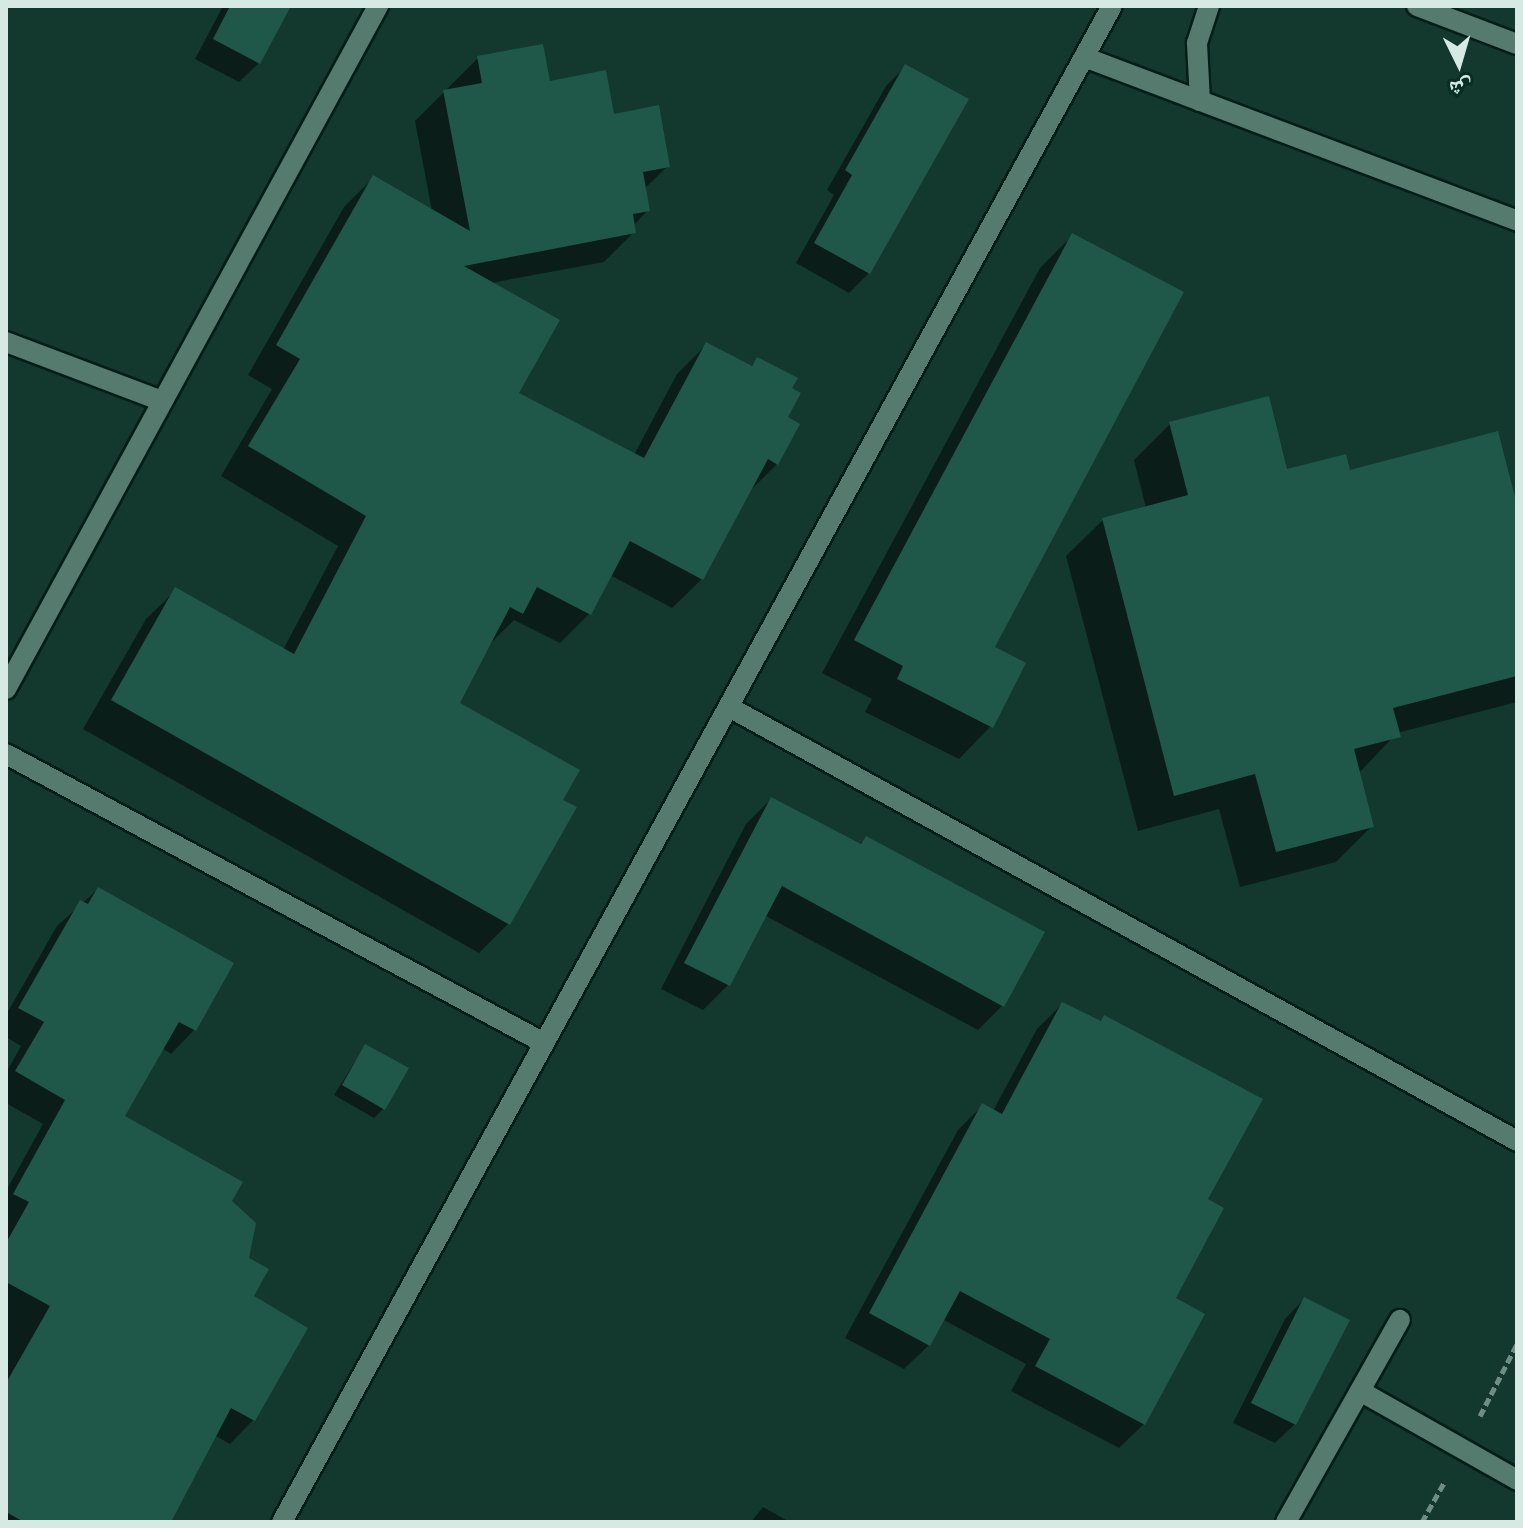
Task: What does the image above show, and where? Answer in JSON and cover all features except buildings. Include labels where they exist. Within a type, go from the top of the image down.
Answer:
[{"type":"street","points":[[6,689],[378,6]]},
{"type":"street","points":[[282,1522],[1112,6]]},
{"type":"street","points":[[1200,101],[1197,43],[1209,6]]},
{"type":"street","points":[[1417,6],[1517,44]]},
{"type":"street","points":[[1084,57],[1517,221]]},
{"type":"street","points":[[6,342],[162,401]]},
{"type":"street","points":[[729,707],[1517,1141]]},
{"type":"street","points":[[6,754],[544,1043]]},
{"type":"street","points":[[1286,1522],[1400,1320]]},
{"type":"street","points":[[1360,1391],[1517,1480]]}]
